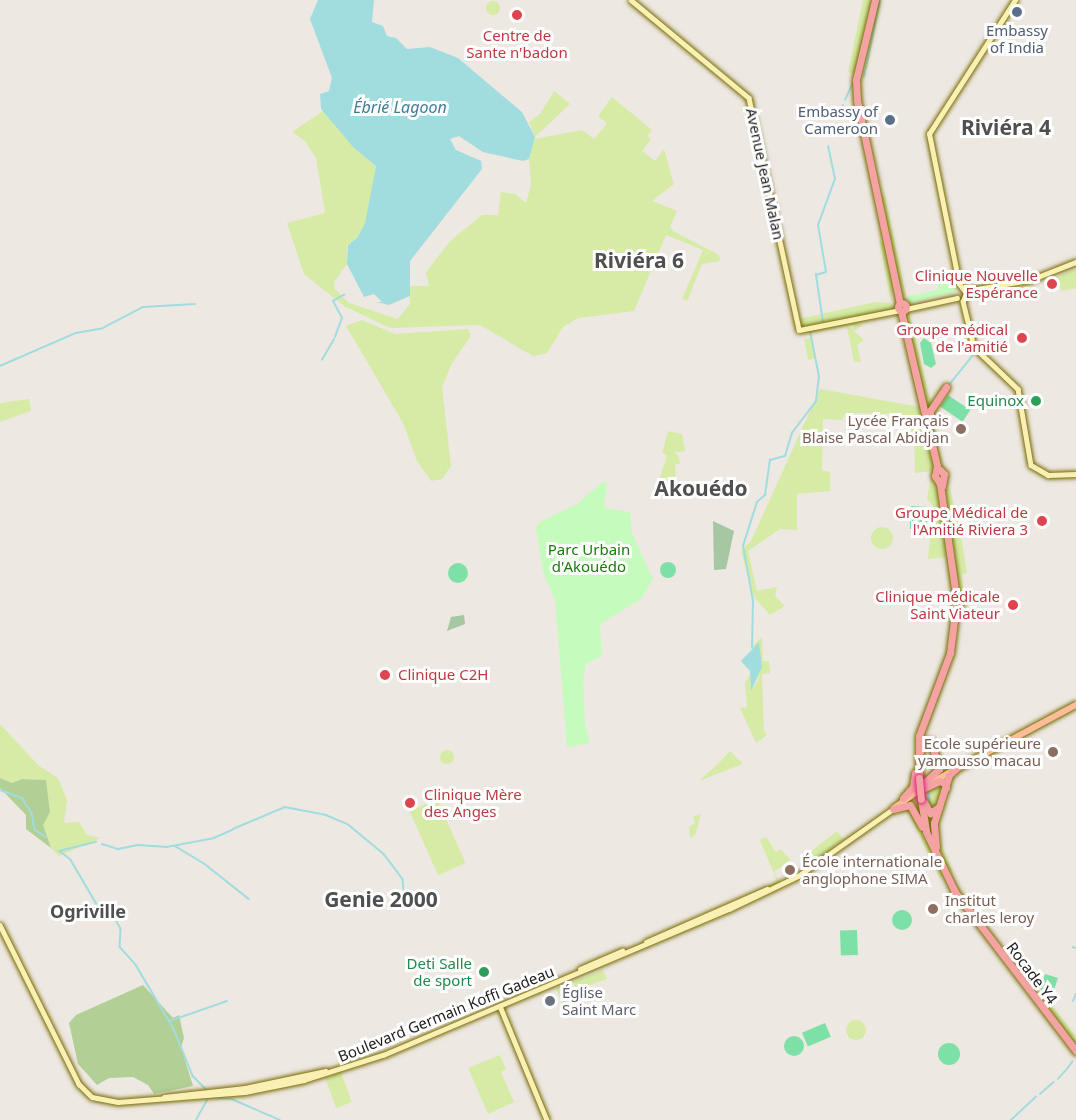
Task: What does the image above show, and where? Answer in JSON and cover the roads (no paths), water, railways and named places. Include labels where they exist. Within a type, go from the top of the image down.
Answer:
[{"type":"highway","points":[[876,0],[860,80],[861,107],[939,470]]},
{"type":"highway","points":[[903,307],[933,438]]},
{"type":"highway","points":[[920,790],[921,738],[952,654],[959,605],[929,413],[946,387]]},
{"type":"highway","points":[[903,798],[914,784],[918,741],[950,653],[959,605]]},
{"type":"highway","points":[[918,741],[920,790]]},
{"type":"highway","points":[[920,754],[924,742],[931,742],[939,769],[920,790]]},
{"type":"highway","points":[[934,847],[934,823],[949,775],[961,764]]},
{"type":"highway","name":"Rocade Y4","points":[[920,790],[934,847],[967,911],[1076,1051]]},
{"type":"highway","points":[[893,809],[905,804],[912,807],[934,847]]},
{"type":"highway","name":"Rocade Y4","points":[[934,847],[969,909],[1076,1044]]},
{"type":"main road","name":"Avenue Jean Malan","points":[[631,0],[750,98],[799,330],[1035,280],[1076,263]]},
{"type":"main road","points":[[1015,0],[929,134],[960,296],[974,347],[1018,389],[1031,465],[1048,475],[1076,474]]},
{"type":"main road","name":"Boulevard Germain Koffi Gadeau","points":[[0,925],[83,1090],[106,1102],[245,1092],[304,1080],[383,1055],[767,891],[808,869],[961,764],[1076,704]]},
{"type":"main road","name":"Boulevard Germain Koffi Gadeau","points":[[767,891],[806,867],[903,798],[1076,704]]},
{"type":"main road","points":[[646,943],[767,891]]},
{"type":"main road","points":[[498,1006],[546,1120]]},
{"type":"water","name":"Ébrié Lagoon","points":[[318,0],[374,0],[372,22],[383,26],[387,36],[396,38],[407,49],[430,47],[458,58],[522,112],[535,137],[529,159],[523,161],[483,152],[459,136],[450,139],[456,150],[481,161],[482,169],[410,261],[410,296],[389,305],[376,302],[382,302],[374,294],[364,297],[347,264],[348,245],[357,238],[365,223],[376,166],[354,148],[321,109],[320,94],[329,91],[332,78],[310,19]]},
{"type":"water","points":[[759,642],[762,667],[751,691],[750,671],[741,661]]},
{"type":"waterway","points":[[866,69],[880,0]]},
{"type":"waterway","points":[[864,77],[865,71]]},
{"type":"waterway","points":[[845,100],[852,85]]},
{"type":"waterway","points":[[843,105],[845,115]]},
{"type":"waterway","points":[[823,323],[816,275],[826,272],[818,225],[835,179],[828,147]]},
{"type":"waterway","points":[[335,337],[342,318],[333,301],[344,295]]},
{"type":"waterway","points":[[0,366],[76,333],[103,328],[143,307],[195,304]]},
{"type":"waterway","points":[[813,330],[822,328]]},
{"type":"waterway","points":[[752,648],[753,601],[743,546],[757,502],[765,495],[770,460],[785,456],[792,433],[816,401],[819,377],[810,331],[813,329]]},
{"type":"waterway","points":[[322,360],[334,339]]},
{"type":"waterway","points":[[949,385],[973,355]]},
{"type":"waterway","points":[[931,810],[928,791],[938,785]]},
{"type":"waterway","points":[[0,790],[22,798],[32,813],[35,830],[46,837]]},
{"type":"waterway","points":[[233,829],[285,807],[326,815],[347,824]]},
{"type":"waterway","points":[[349,825],[384,854],[403,879],[404,891],[410,890],[415,897]]},
{"type":"waterway","points":[[102,844],[118,849],[138,845],[167,847],[214,838],[232,830]]},
{"type":"waterway","points":[[59,851],[96,842]]},
{"type":"waterway","points":[[175,846],[205,864],[249,899]]},
{"type":"waterway","points":[[60,851],[71,860],[102,913],[109,913],[116,920],[121,929],[120,947],[136,965],[174,1029],[193,1076],[207,1090]]},
{"type":"waterway","points":[[1073,1001],[1076,994]]},
{"type":"waterway","points":[[170,1021],[227,1001]]},
{"type":"waterway","points":[[1067,1069],[1072,1062]]},
{"type":"waterway","points":[[1058,1079],[1066,1070]]},
{"type":"waterway","points":[[1040,1094],[1054,1082]]},
{"type":"waterway","points":[[196,1120],[209,1097],[215,1098]]},
{"type":"waterway","points":[[1011,1120],[1036,1097]]},
{"type":"waterway","points":[[217,1098],[232,1099],[280,1120]]},
{"type":"place","name":"Embassy of India","points":[[1017,12]]},
{"type":"place","name":"Centre de Sante n'badon","points":[[517,15]]},
{"type":"place","name":"Embassy of Cameroon","points":[[890,120]]},
{"type":"place","name":"Clinique Nouvelle Espérance","points":[[1052,284]]},
{"type":"place","name":"Groupe médical de l'amitié","points":[[1022,338]]},
{"type":"place","name":"Equinox","points":[[1036,401]]},
{"type":"place","name":"Lycée Français Blaise Pascal Abidjan","points":[[961,429]]},
{"type":"place","name":"Groupe Médical de l'Amitié Riviera 3","points":[[1042,521]]},
{"type":"place","name":"Clinique médicale Saint Viateur","points":[[1013,605]]},
{"type":"place","name":"Clinique C2H","points":[[385,675]]},
{"type":"place","name":"Ecole supérieure yamousso macau","points":[[1053,752]]},
{"type":"place","name":"Clinique Mère des Anges","points":[[410,803]]},
{"type":"place","name":"École internationale anglophone SIMA","points":[[790,870]]},
{"type":"place","name":"Institut charles leroy","points":[[933,909]]},
{"type":"place","name":"Deti Salle de sport","points":[[484,972]]},
{"type":"place","name":"Église Saint Marc","points":[[550,1001]]},
{"type":"district","name":"Riviéra 4","points":[[1006,127]]},
{"type":"district","name":"Riviéra 6","points":[[639,260]]},
{"type":"district","name":"Akouédo","points":[[701,488]]},
{"type":"district","name":"Genie 2000","points":[[381,899]]},
{"type":"district","name":"Ogriville","points":[[88,911]]},
{"type":"park label","name":"Parc Urbain d'Akouédo","points":[[589,558]]}]
